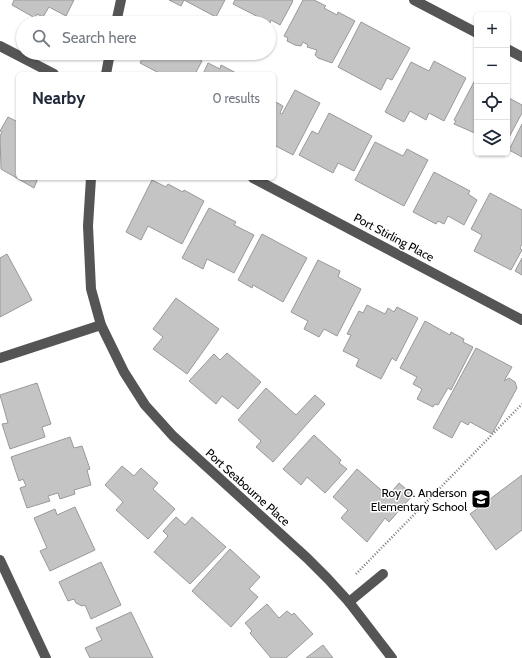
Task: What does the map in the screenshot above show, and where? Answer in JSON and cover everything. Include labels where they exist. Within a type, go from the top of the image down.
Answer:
[{"type":"street","points":[[118,16],[121,0]]},
{"type":"street","points":[[414,0],[474,31]]},
{"type":"street","points":[[0,46],[16,54]]},
{"type":"street","points":[[510,51],[522,57]]},
{"type":"street","points":[[27,60],[50,72]]},
{"type":"street","points":[[106,72],[109,60]]},
{"type":"street","name":"Port Seabourne Place","points":[[91,180],[88,226],[91,289],[101,325],[124,372],[158,421],[307,558],[349,602],[392,658]]},
{"type":"street","name":"Port Stirling Place","points":[[257,180],[522,320]]},
{"type":"street","points":[[0,358],[101,325]]},
{"type":"street","points":[[0,560],[46,658]]},
{"type":"street","points":[[349,602],[383,574]]},
{"type":"path","points":[[356,574],[522,404]]},
{"type":"building","points":[[14,0],[74,0],[66,16],[49,7],[44,16],[37,14],[36,16],[31,16],[12,5]]},
{"type":"building","points":[[169,0],[184,0],[181,6]]},
{"type":"building","points":[[184,0],[225,0],[217,16]]},
{"type":"building","points":[[235,0],[293,1],[280,25],[276,23],[276,16],[256,16],[233,4]]},
{"type":"building","points":[[303,0],[314,0],[326,6],[324,8],[337,15],[338,12],[355,21],[332,63],[318,58],[315,55],[317,50],[307,47],[308,45],[303,42],[301,46],[295,45],[287,41],[288,38],[284,36]]},
{"type":"building","points":[[361,22],[410,48],[392,80],[387,78],[381,90],[338,67]]},
{"type":"building","points":[[142,60],[202,61],[196,72],[157,72],[140,63]]},
{"type":"building","points":[[434,61],[466,78],[444,121],[429,113],[426,120],[410,111],[404,122],[385,112],[411,62],[429,71]]},
{"type":"building","points":[[208,63],[220,69],[221,65],[234,72],[204,72]]},
{"type":"building","points":[[474,82],[474,133],[454,124],[456,121],[454,120]]},
{"type":"building","points":[[295,90],[320,103],[293,155],[276,146],[276,102],[283,106],[280,113],[282,114]]},
{"type":"building","points":[[510,99],[522,105],[522,113],[510,135]]},
{"type":"building","points":[[329,113],[372,136],[354,171],[338,163],[333,173],[299,155],[312,131],[318,134]]},
{"type":"building","points":[[8,117],[16,121],[16,178],[1,169],[0,136],[2,132],[0,131]]},
{"type":"building","points":[[522,124],[522,157],[510,151]]},
{"type":"building","points":[[375,142],[403,156],[407,149],[428,160],[404,206],[355,180]]},
{"type":"building","points":[[434,172],[470,191],[468,194],[477,200],[464,225],[448,216],[444,224],[438,221],[436,224],[413,212]]},
{"type":"building","points":[[20,180],[37,180],[34,188]]},
{"type":"building","points":[[152,180],[166,187],[168,184],[183,192],[184,190],[204,201],[182,244],[148,226],[141,240],[126,232]]},
{"type":"building","points":[[490,193],[522,210],[522,244],[520,248],[522,250],[511,270],[474,251],[482,235],[471,229]]},
{"type":"building","points":[[209,208],[236,222],[234,225],[254,235],[234,273],[207,259],[203,269],[182,258]]},
{"type":"building","points":[[262,234],[307,258],[283,302],[253,285],[252,288],[238,280]]},
{"type":"building","points":[[7,254],[32,300],[0,317],[0,258]]},
{"type":"building","points":[[522,258],[522,275],[515,271]]},
{"type":"building","points":[[318,260],[340,271],[338,277],[361,289],[337,336],[324,329],[319,337],[304,329],[308,321],[291,312]]},
{"type":"building","points":[[176,298],[219,329],[187,374],[153,349],[163,337],[153,329]]},
{"type":"building","points":[[367,305],[385,314],[388,308],[394,312],[397,307],[418,318],[396,361],[392,358],[381,379],[356,366],[359,359],[343,351],[351,335],[347,334],[359,311],[363,313]]},
{"type":"building","points":[[425,321],[450,335],[451,332],[464,339],[463,342],[473,347],[451,390],[448,388],[438,405],[435,404],[433,407],[417,399],[422,389],[413,384],[417,377],[400,368]]},
{"type":"building","points":[[476,348],[512,367],[504,381],[509,378],[515,382],[517,388],[492,434],[470,422],[468,425],[461,421],[452,438],[433,428]]},
{"type":"building","points":[[227,353],[261,382],[238,409],[222,396],[216,404],[189,381],[214,354],[220,360]]},
{"type":"building","points":[[37,383],[51,424],[42,427],[45,437],[10,449],[2,424],[8,423],[0,395]]},
{"type":"building","points":[[266,388],[296,415],[315,395],[325,404],[273,462],[256,447],[261,441],[238,420]]},
{"type":"building","points":[[314,435],[341,460],[339,463],[347,469],[325,493],[307,477],[301,485],[283,469]]},
{"type":"building","points":[[70,437],[74,448],[82,446],[90,469],[87,470],[91,485],[74,490],[75,494],[60,499],[58,493],[48,496],[50,501],[27,508],[20,488],[26,486],[23,479],[19,481],[11,457]]},
{"type":"building","points":[[122,466],[134,476],[141,468],[158,483],[153,489],[175,509],[148,539],[116,510],[123,502],[105,485]]},
{"type":"building","points":[[357,469],[388,496],[399,483],[413,495],[389,522],[385,518],[367,542],[341,518],[348,510],[333,497]]},
{"type":"building","points":[[522,475],[522,530],[496,550],[470,514]]},
{"type":"building","points":[[75,507],[95,550],[50,571],[40,551],[47,548],[34,518],[55,509],[57,515]]},
{"type":"building","points":[[176,517],[185,525],[192,517],[226,547],[190,584],[154,552],[168,536],[163,531]]},
{"type":"building","points":[[230,549],[260,577],[249,589],[258,597],[231,627],[192,591]]},
{"type":"building","points":[[101,562],[121,605],[91,619],[85,605],[82,606],[76,603],[74,599],[68,601],[59,582]]},
{"type":"building","points":[[267,604],[279,618],[287,611],[292,615],[294,613],[313,634],[286,658],[271,658],[250,633],[252,631],[245,623]]},
{"type":"building","points":[[131,612],[153,658],[90,658],[85,648],[102,640],[96,628]]},
{"type":"building","points":[[323,645],[333,658],[306,658]]},
{"type":"place","name":"Roy O. Anderson Elementary School","points":[[481,499]]}]
